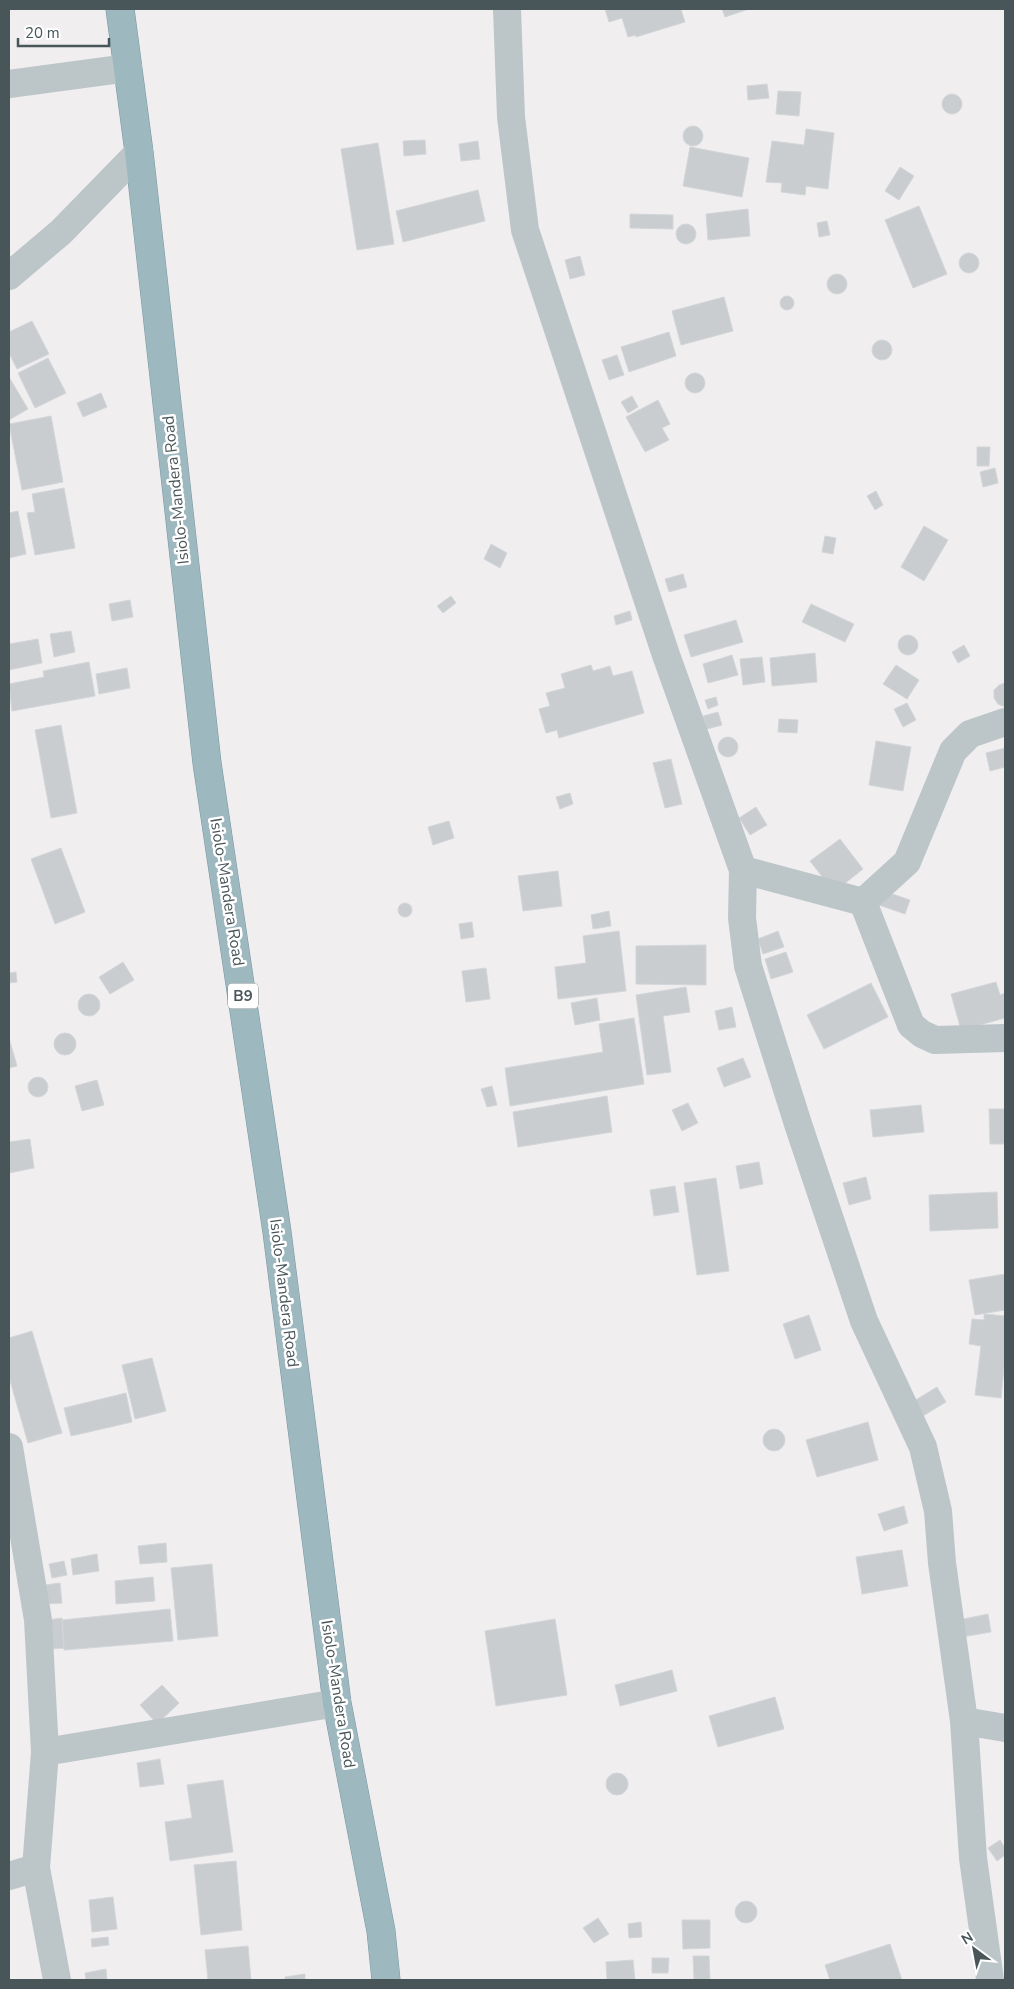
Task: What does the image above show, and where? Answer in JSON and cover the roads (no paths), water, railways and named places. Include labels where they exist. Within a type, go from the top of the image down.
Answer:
[{"type":"highway","name":"Isiolo-Mandera Road","points":[[120,9],[139,152],[207,763],[278,1241],[337,1704],[381,1931],[386,1980]]},
{"type":"street","points":[[507,9],[511,117],[525,230],[666,655],[743,870],[742,918],[751,976],[864,1321],[923,1447],[938,1511],[942,1563],[964,1721],[973,1858],[990,1980]]},
{"type":"street","points":[[9,84],[128,68]]},
{"type":"street","points":[[9,276],[61,232],[139,152]]},
{"type":"street","points":[[863,902],[907,862],[953,751],[970,734],[1005,722]]},
{"type":"street","points":[[743,870],[863,902]]},
{"type":"street","points":[[863,902],[912,1025],[922,1034],[935,1040],[1005,1038]]},
{"type":"street","points":[[9,1446],[38,1620],[45,1752],[36,1868],[57,1980]]},
{"type":"street","points":[[45,1752],[337,1704]]},
{"type":"street","points":[[964,1721],[1005,1728]]},
{"type":"street","points":[[9,1876],[36,1868]]}]
